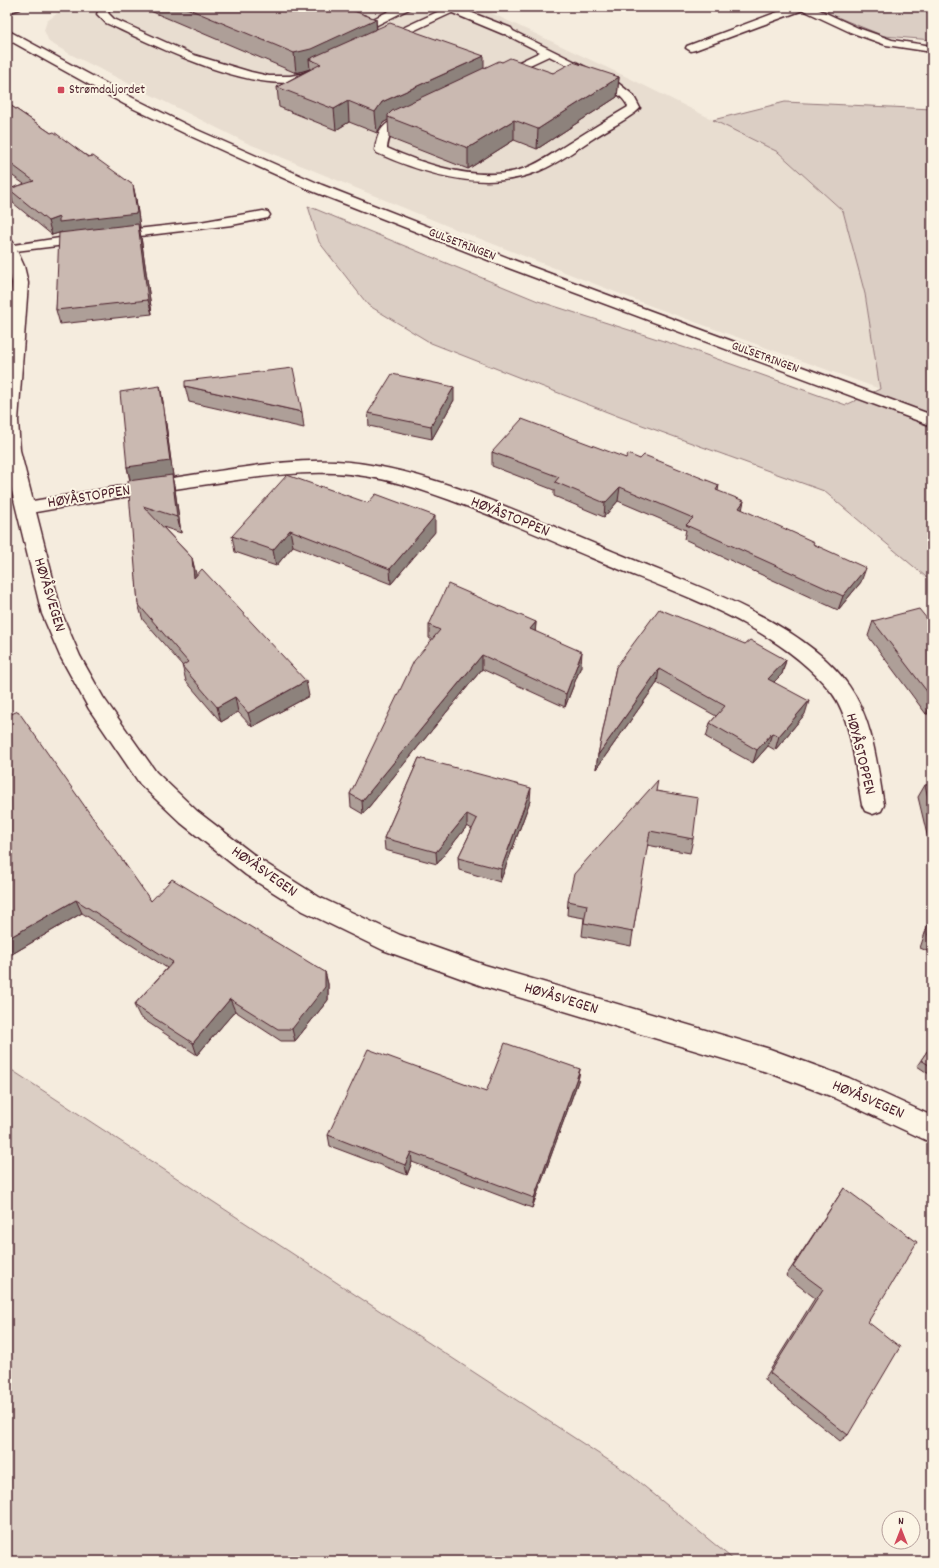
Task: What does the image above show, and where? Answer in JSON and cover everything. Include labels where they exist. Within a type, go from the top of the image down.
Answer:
[{"type":"street","points":[[7,10],[16,7]]},
{"type":"street","points":[[449,8],[507,32]]},
{"type":"street","name":"GULSETRINGEN","points":[[7,34],[127,101],[243,156],[295,178],[413,227],[932,421]]},
{"type":"street","name":"HØYÅSVEGEN","points":[[9,246],[20,283],[11,355],[9,421],[11,450],[52,614],[70,656],[96,703],[148,778],[189,817],[254,868],[311,904],[392,943],[485,976],[770,1061],[840,1087],[914,1120],[932,1130]]},
{"type":"street","name":"HØYÅSTOPPEN","points":[[25,508],[183,482],[301,467],[337,467],[377,472],[414,480],[506,514],[694,593],[746,618],[788,641],[817,663],[841,690],[854,717],[863,750],[873,805]]},
{"type":"lane","points":[[105,7],[102,14],[110,21],[190,56],[249,75],[269,79],[303,78],[331,65]]},
{"type":"lane","points":[[369,24],[405,7]]},
{"type":"lane","points":[[691,48],[801,7]]},
{"type":"lane","points":[[805,7],[854,30],[890,43],[932,49]]},
{"type":"lane","points":[[373,46],[449,8]]},
{"type":"lane","points":[[423,111],[388,127],[382,135],[381,150],[400,160],[453,175],[498,176],[522,173],[543,165],[634,108],[633,101],[628,94],[549,52],[507,32]]},
{"type":"lane","points":[[493,78],[549,52]]},
{"type":"lane","points":[[9,246],[205,226],[263,215]]},
{"type":"shaded area","points":[[69,7],[479,7],[631,79],[778,152],[843,211],[865,294],[880,389],[651,306],[450,227],[247,143],[49,42],[44,30],[47,21],[62,10]]},
{"type":"shaded area","points":[[819,7],[932,7],[932,40],[884,36],[832,15]]},
{"type":"shaded area","points":[[785,102],[932,109],[932,582],[824,491],[620,417],[431,343],[368,305],[319,242],[308,206],[538,301],[692,350],[846,405],[880,389],[865,294],[843,211],[778,152],[713,120]]},
{"type":"shaded area","points":[[7,1067],[628,1473],[735,1561],[7,1561]]},
{"type":"building","points":[[184,7],[343,7],[376,19],[311,49],[294,53]]},
{"type":"building","points":[[390,23],[484,56],[382,102],[375,112],[348,101],[334,109],[277,87],[321,64],[309,59]]},
{"type":"building","points":[[510,58],[553,73],[573,62],[619,77],[538,129],[514,120],[468,148],[388,117],[392,111],[499,61],[502,62]]},
{"type":"building","points":[[7,103],[51,133],[54,132],[88,157],[93,156],[133,185],[137,213],[59,222],[59,217],[48,221],[9,189],[34,181],[7,161]]},
{"type":"building","points":[[138,224],[148,300],[56,310],[59,233]]},
{"type":"building","points":[[293,368],[302,412],[185,386],[185,381]]},
{"type":"building","points":[[392,374],[454,387],[431,426],[368,413]]},
{"type":"building","points":[[160,386],[170,461],[127,467],[120,392]]},
{"type":"building","points":[[522,419],[626,458],[628,454],[640,459],[644,455],[719,485],[716,490],[744,501],[739,508],[814,542],[813,544],[866,568],[843,596],[686,525],[693,518],[620,487],[605,503],[555,482],[559,477],[492,452]]},
{"type":"building","points":[[172,475],[177,517],[143,506],[192,558],[194,578],[202,569],[306,681],[248,713],[235,697],[217,707],[182,666],[188,662],[138,604],[128,481]]},
{"type":"building","points":[[287,475],[318,486],[319,488],[320,486],[368,503],[376,494],[435,516],[390,569],[290,530],[273,550],[232,536]]},
{"type":"building","points":[[448,584],[536,622],[530,629],[582,652],[566,694],[482,655],[362,801],[350,794],[414,661],[440,630],[429,625]]},
{"type":"building","points":[[659,609],[745,644],[750,640],[786,660],[768,679],[809,701],[779,736],[772,733],[757,750],[710,723],[725,706],[659,669],[598,755],[616,667]]},
{"type":"building","points":[[919,609],[932,625],[932,698],[873,621]]},
{"type":"building","points":[[18,711],[151,901],[172,879],[325,972],[325,987],[292,1029],[278,1029],[230,999],[193,1043],[134,1005],[173,962],[76,900],[7,939],[7,716]]},
{"type":"building","points":[[419,758],[531,788],[501,869],[458,858],[477,819],[467,814],[436,852],[384,838]]},
{"type":"building","points":[[658,780],[656,791],[698,798],[693,839],[650,831],[633,932],[584,923],[587,905],[568,901],[574,874]]},
{"type":"building","points":[[925,785],[932,785],[932,815]]},
{"type":"building","points":[[932,923],[932,937],[928,935]]},
{"type":"building","points":[[505,1043],[580,1069],[534,1198],[411,1152],[405,1165],[328,1135],[368,1049],[486,1092]]},
{"type":"building","points":[[932,1044],[932,1067],[921,1060]]},
{"type":"building","points":[[844,1188],[917,1242],[868,1322],[900,1347],[848,1435],[770,1373],[823,1289],[793,1267]]},
{"type":"place","name":"Strømdaljordet","points":[[61,90]]}]
